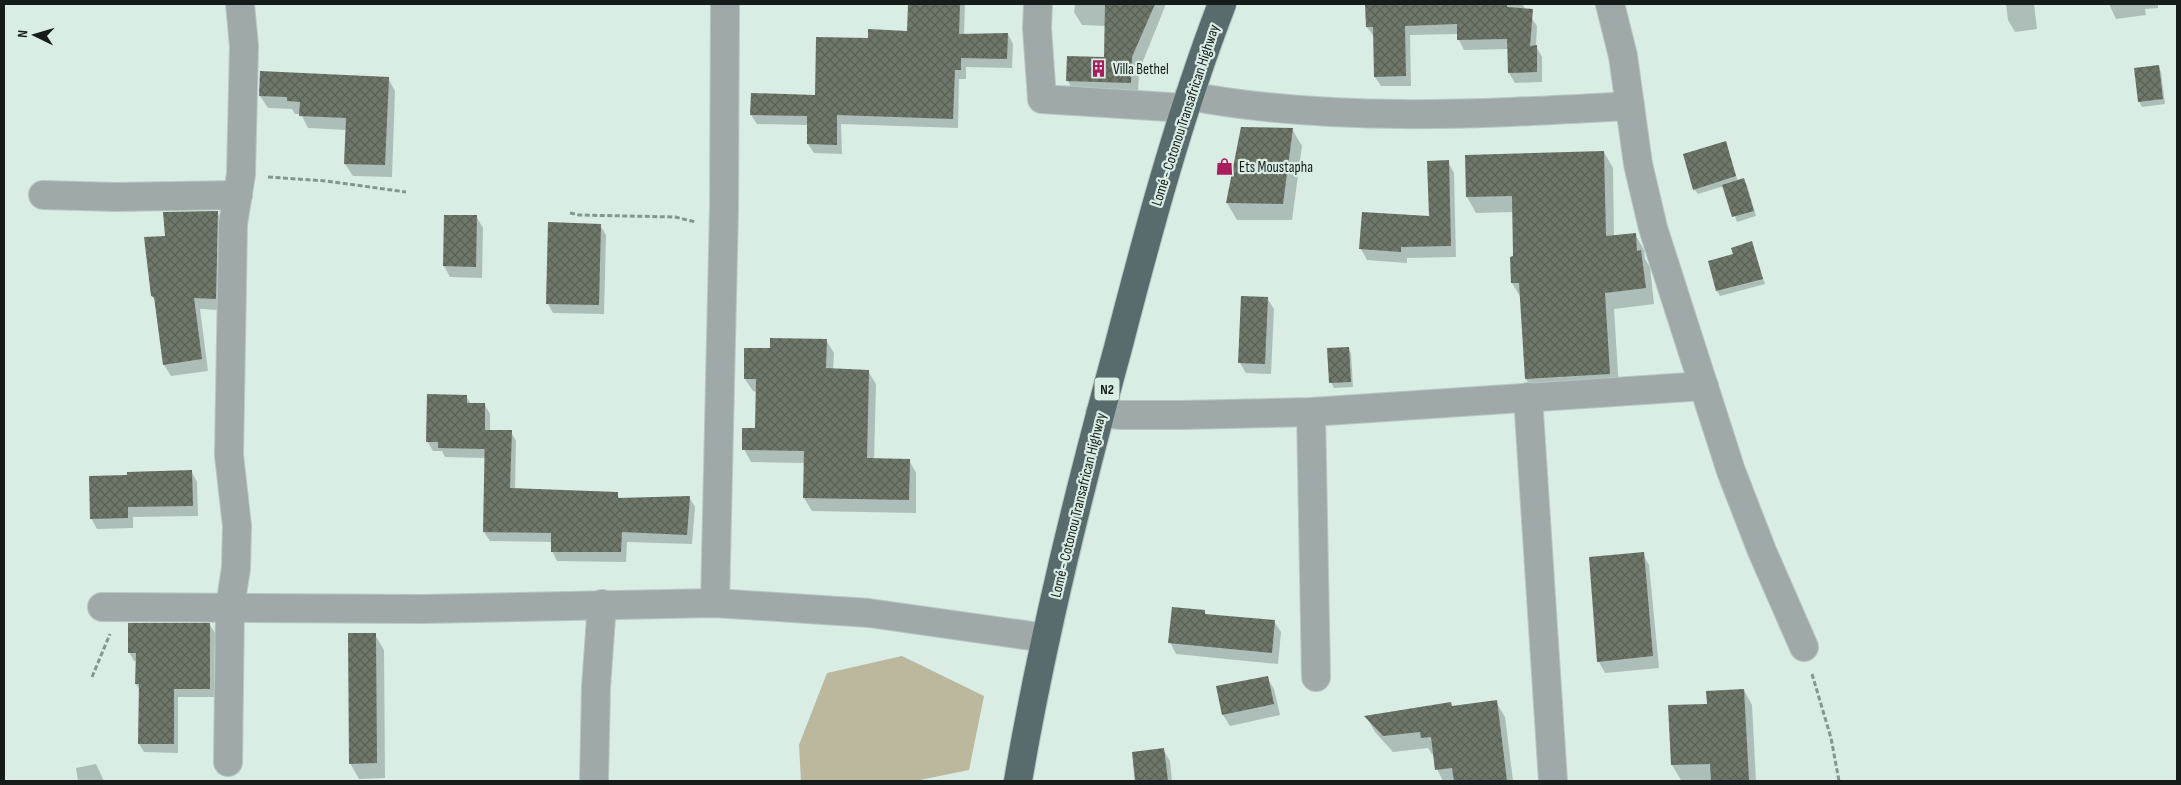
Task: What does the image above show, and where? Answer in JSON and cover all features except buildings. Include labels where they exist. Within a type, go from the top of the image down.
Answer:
[{"type":"highway","name":"Lomé - Cotonou Transafrican Highway","points":[[1018,781],[1046,638],[1100,412],[1187,102],[1222,4]]},
{"type":"street","points":[[228,762],[230,607],[236,568],[237,526],[229,456],[233,224],[240,185],[244,46],[240,4]]},
{"type":"street","points":[[715,603],[723,229],[725,4]]},
{"type":"street","points":[[1038,4],[1037,28],[1042,99],[1187,102],[1378,116],[1630,106]]},
{"type":"street","points":[[1610,4],[1623,56],[1638,164],[1653,228],[1731,472],[1762,551],[1804,647]]},
{"type":"street","points":[[43,195],[116,197],[240,185]]},
{"type":"street","points":[[1100,412],[1121,415],[1182,415],[1311,412],[1704,386]]},
{"type":"street","points":[[1528,397],[1553,781]]},
{"type":"street","points":[[1311,412],[1316,677]]},
{"type":"street","points":[[113,606],[422,608],[715,603],[869,613],[1046,638]]},
{"type":"street","points":[[594,781],[596,688],[602,604]]},
{"type":"path","points":[[240,185],[326,181],[406,192]]},
{"type":"path","points":[[570,212],[579,215],[675,217],[723,229]]},
{"type":"path","points":[[92,677],[113,606]]},
{"type":"path","points":[[1804,647],[1831,738],[1840,781]]},
{"type":"shaded area","points":[[902,656],[984,696],[969,770],[915,781],[801,781],[799,745],[827,673]]},
{"type":"place","name":"Villa Bethel","points":[[1099,69]]},
{"type":"place","name":"Ets Moustapha","points":[[1225,167]]}]
